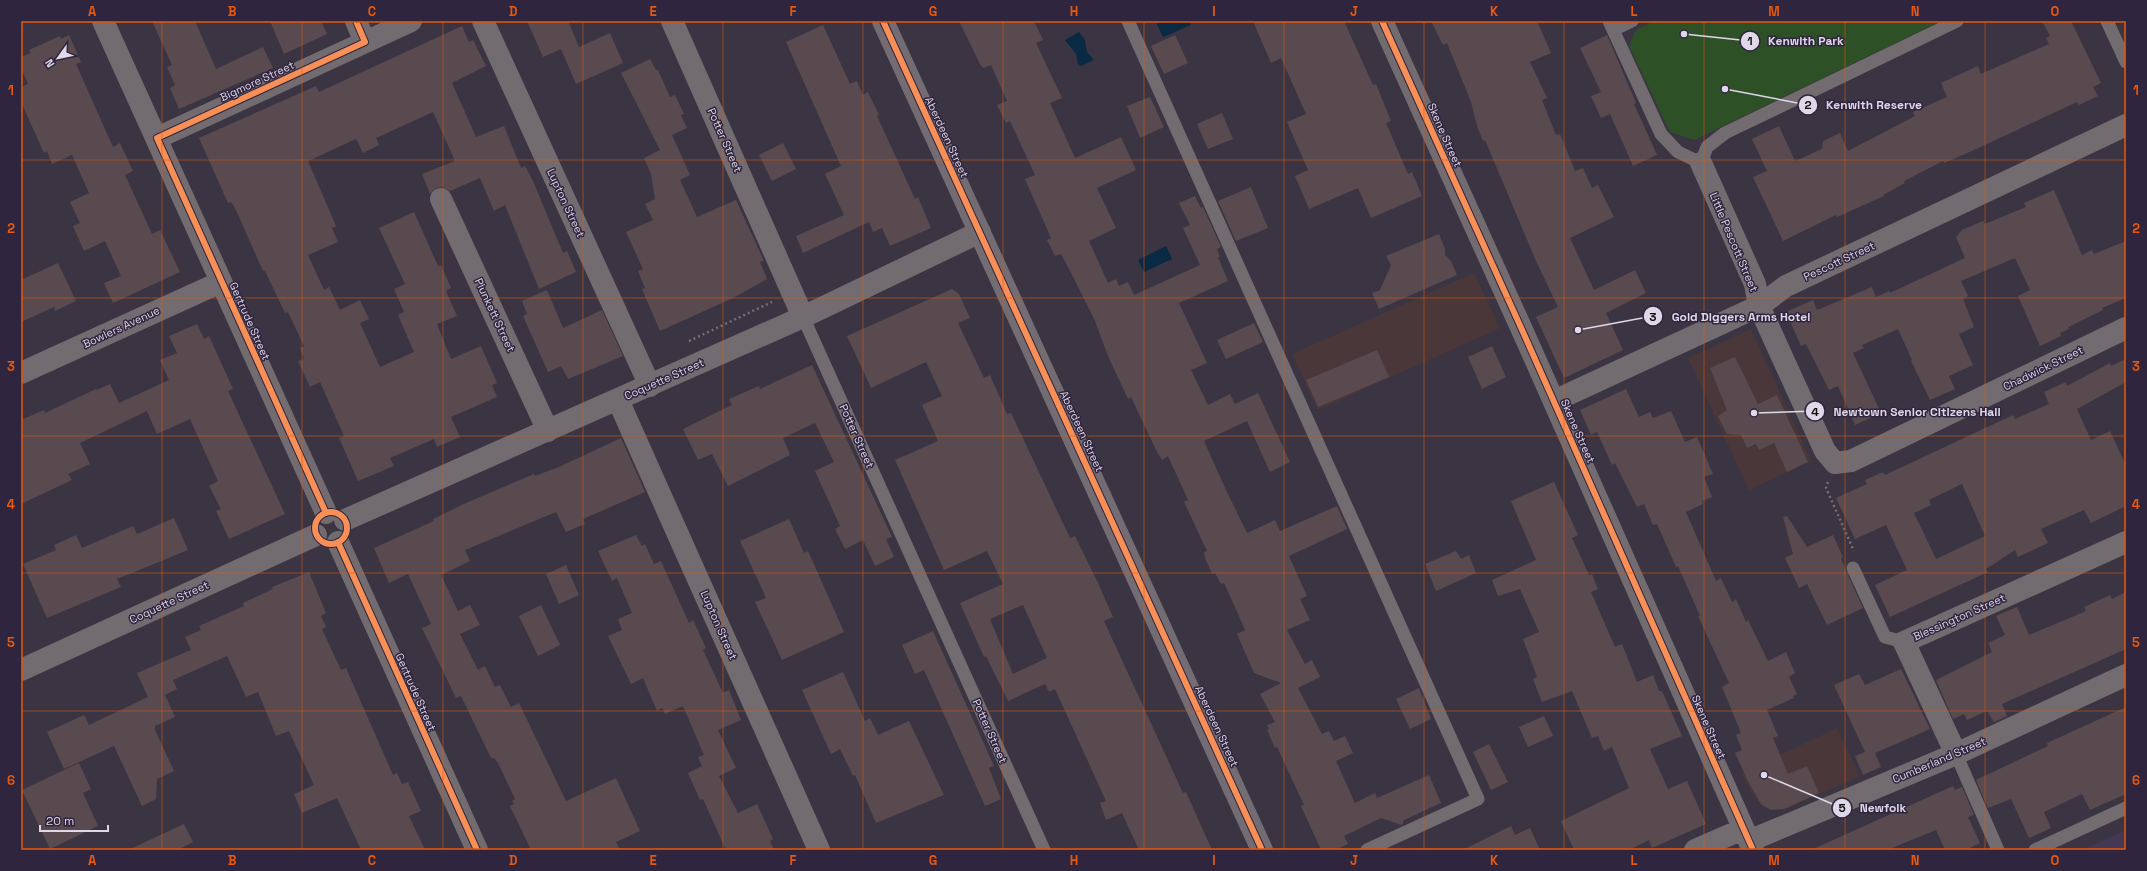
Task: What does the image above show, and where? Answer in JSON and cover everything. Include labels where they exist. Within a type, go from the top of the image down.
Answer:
[{"type":"main road","name":"Aberdeen Street","points":[[883,21],[1262,850]]},
{"type":"street","name":"Gertrude Street","points":[[103,21],[222,282],[335,517]]},
{"type":"street","points":[[356,21],[365,42]]},
{"type":"street","name":"Bigmore Street","points":[[156,138],[411,21]]},
{"type":"street","name":"Lupton Street","points":[[483,21],[650,386]]},
{"type":"street","name":"Potter Street","points":[[672,21],[803,317]]},
{"type":"street","name":"Skene Street","points":[[1382,21],[1554,401],[1749,840]]},
{"type":"street","name":"Pescott Street","points":[[1554,401],[1759,306],[1786,286],[2126,125]]},
{"type":"street","name":"Little Pescott Street","points":[[1701,164],[1755,284],[1759,306],[1825,451],[1843,462]]},
{"type":"street","name":"Plunkett Street","points":[[441,200],[548,431]]},
{"type":"street","name":"Coquette Street","points":[[335,517],[548,431],[650,386],[803,317],[980,232]]},
{"type":"street","name":"Bowlers Avenue","points":[[21,373],[222,282]]},
{"type":"street","name":"Chadwick Street","points":[[1843,462],[2126,328]]},
{"type":"street","name":"Lupton Street","points":[[618,400],[819,850]]},
{"type":"street","points":[[335,517],[347,530],[345,535],[338,542],[328,544],[319,539],[316,535],[315,524],[318,519],[335,517]]},
{"type":"street","name":"Coquette Street","points":[[21,670],[316,535]]},
{"type":"street","name":"Gertrude Street","points":[[338,542],[477,850]]},
{"type":"street","name":"Blessington Street","points":[[1956,754],[1904,642],[2126,542]]},
{"type":"street","name":"Cumberland Street","points":[[1696,850],[1749,840],[1956,754],[2126,675]]},
{"type":"lane","points":[[1128,21],[1478,798],[1366,850]]},
{"type":"lane","points":[[1632,21],[1611,26],[1661,134],[1678,152],[1701,164],[1707,147],[1725,133],[1957,21]]},
{"type":"lane","points":[[2107,21],[2126,62]]},
{"type":"lane","name":"Potter Street","points":[[803,317],[1044,850]]},
{"type":"lane","points":[[1853,568],[1885,637],[1904,642]]},
{"type":"lane","points":[[1956,754],[1998,850]]},
{"type":"lane","points":[[2035,850],[2126,808]]},
{"type":"path","points":[[684,343],[792,293]]},
{"type":"path","points":[[1843,462],[1826,488],[1857,558],[1853,568]]},
{"type":"shaded area","points":[[1474,273],[1500,328],[1318,410],[1292,354]]},
{"type":"shaded area","points":[[1751,329],[1811,461],[1749,490],[1688,358]]},
{"type":"shaded area","points":[[1837,728],[1860,776],[1789,808],[1776,810],[1763,807],[1750,790],[1742,773]]},
{"type":"shaded area","points":[[2126,830],[2126,850],[2082,850]]},
{"type":"green space","points":[[1654,21],[1941,21],[1694,140],[1670,132],[1629,46],[1636,30]]},
{"type":"water","points":[[1189,21],[1191,25],[1163,37],[1156,22]]},
{"type":"water","points":[[1079,32],[1085,40],[1087,52],[1094,60],[1081,66],[1078,64],[1076,54],[1065,40]]},
{"type":"water","points":[[1166,246],[1172,259],[1144,272],[1138,260]]},
{"type":"building","points":[[152,21],[195,21],[216,69],[263,47],[273,68],[179,109],[170,88],[175,85],[167,67],[172,65]]},
{"type":"building","points":[[270,21],[321,21],[327,34],[284,54]]},
{"type":"building","points":[[527,21],[568,21],[579,47],[610,33],[623,63],[576,84],[561,49],[543,57]]},
{"type":"building","points":[[959,21],[1034,21],[1043,40],[1036,43],[1062,98],[1050,103],[1075,158],[1121,137],[1136,170],[1097,188],[1116,228],[1089,241],[1108,283],[1116,279],[1119,286],[1128,282],[1134,295],[1200,265],[1183,228],[1190,225],[1179,203],[1195,196],[1201,208],[1203,207],[1221,247],[1217,249],[1220,257],[1218,257],[1228,281],[1179,303],[1207,363],[1191,370],[1208,405],[1230,394],[1235,404],[1258,393],[1290,462],[1270,472],[1247,421],[1204,441],[1247,533],[1275,520],[1280,531],[1337,506],[1347,529],[1289,556],[1307,596],[1300,599],[1310,620],[1287,630],[1305,664],[1312,660],[1320,677],[1298,688],[1322,734],[1329,731],[1334,741],[1345,736],[1353,753],[1336,761],[1355,803],[1375,793],[1377,798],[1429,775],[1441,803],[1404,820],[1402,825],[1381,818],[1344,836],[1348,844],[1335,850],[1321,850],[1301,806],[1304,805],[1277,747],[1275,748],[1267,730],[1269,729],[1267,725],[1275,722],[1260,694],[1281,683],[1254,673],[1237,634],[1245,630],[1224,583],[1221,584],[1215,573],[1212,574],[1205,558],[1204,552],[1207,551],[1184,502],[1188,500],[1168,456],[1162,460],[1131,397],[1128,399],[1108,356],[1095,321],[1061,254],[1055,256],[1047,240],[1051,238],[1025,179],[1035,175],[1010,121],[1006,123],[997,105],[1007,101],[991,65],[984,68],[981,66]]},
{"type":"building","points":[[1253,21],[1344,21],[1373,85],[1376,84],[1391,121],[1386,123],[1408,174],[1412,172],[1422,196],[1371,218],[1358,188],[1309,209],[1295,176],[1308,170],[1287,122],[1306,114],[1281,58],[1271,63]]},
{"type":"building","points":[[1431,21],[1537,21],[1551,53],[1530,62],[1547,98],[1542,100],[1556,135],[1560,134],[1575,171],[1583,168],[1592,188],[1598,185],[1614,217],[1570,238],[1594,290],[1635,270],[1646,293],[1606,313],[1623,350],[1564,378],[1536,317],[1558,307],[1536,261],[1485,140],[1483,141],[1477,126],[1471,102],[1447,43],[1443,45]]},
{"type":"building","points":[[2042,21],[2071,21],[2101,83],[2093,87],[2098,96],[2079,105],[2077,102],[1972,151],[1944,163],[1943,161],[1904,181],[1905,183],[1883,195],[1884,196],[1837,217],[1836,215],[1783,241],[1753,177],[1767,171],[1752,139],[1779,126],[1795,161],[1822,149],[1823,141],[1840,133],[1848,151],[1915,116],[1913,112],[1947,97],[1941,83],[1978,66],[1981,74],[2049,44],[2046,38],[2050,36]]},
{"type":"building","points":[[823,25],[850,84],[857,81],[863,95],[868,92],[879,115],[877,116],[915,199],[918,197],[931,228],[890,246],[882,228],[873,232],[869,222],[803,253],[796,236],[844,215],[825,174],[841,166],[786,42]]},
{"type":"building","points":[[462,26],[469,42],[473,40],[486,66],[452,83],[476,137],[504,126],[521,168],[525,166],[533,181],[563,253],[567,251],[576,272],[539,289],[505,205],[494,211],[480,178],[450,191],[443,187],[436,188],[430,194],[422,174],[455,161],[433,112],[376,138],[379,145],[363,153],[356,139],[308,161],[336,226],[332,228],[338,242],[308,255],[324,290],[329,287],[340,310],[360,300],[369,319],[360,323],[380,367],[414,352],[398,315],[404,312],[394,289],[405,284],[379,228],[414,212],[438,266],[441,265],[451,288],[446,291],[457,316],[437,324],[451,359],[481,346],[497,383],[492,385],[497,397],[451,417],[460,437],[437,447],[434,439],[390,458],[394,466],[358,481],[339,438],[344,436],[320,382],[310,387],[298,361],[304,359],[300,348],[304,346],[288,312],[285,313],[265,271],[263,271],[235,208],[231,202],[228,203],[199,138],[316,86],[319,92]]},
{"type":"building","points":[[69,35],[81,62],[76,64],[113,147],[120,143],[133,171],[125,175],[152,234],[160,230],[180,272],[113,303],[104,283],[121,276],[105,241],[84,251],[73,226],[80,223],[70,202],[89,193],[72,155],[52,164],[47,151],[44,153],[21,102],[21,87],[28,84],[21,68],[21,57],[31,53],[29,50],[60,36],[61,39]]},
{"type":"building","points":[[1175,35],[1188,63],[1164,74],[1151,46]]},
{"type":"building","points":[[1607,35],[1636,103],[1634,104],[1657,155],[1633,166],[1610,114],[1601,118],[1591,96],[1601,92],[1580,48]]},
{"type":"building","points":[[650,59],[656,70],[658,70],[670,97],[675,95],[684,114],[681,115],[687,128],[672,135],[690,175],[680,180],[697,217],[736,200],[764,261],[760,262],[767,279],[733,298],[660,331],[642,289],[645,288],[638,271],[643,269],[626,232],[653,220],[645,204],[655,199],[651,174],[644,158],[660,150],[621,73]]},
{"type":"building","points":[[1150,97],[1164,127],[1140,138],[1127,106]]},
{"type":"building","points":[[1222,113],[1233,139],[1208,149],[1197,124]]},
{"type":"building","points":[[783,143],[796,169],[772,181],[759,155]]},
{"type":"building","points":[[1251,187],[1268,228],[1236,241],[1218,201]]},
{"type":"building","points":[[2054,190],[2082,255],[2092,250],[2094,254],[2126,241],[2126,298],[2102,308],[2103,310],[2068,327],[2069,329],[2060,333],[2061,336],[2040,346],[2018,296],[2030,290],[2015,258],[1961,281],[1968,296],[1963,299],[1974,327],[1959,334],[1973,365],[1949,376],[1955,389],[1930,400],[1911,361],[1912,360],[1898,329],[1862,345],[1864,348],[1853,353],[1881,413],[1855,425],[1838,386],[1829,390],[1806,344],[1801,346],[1786,312],[1813,300],[1817,310],[1872,287],[1876,297],[1889,291],[1890,293],[1965,258],[1956,237],[1962,230],[1983,221],[1985,224],[2026,207],[2024,203]]},
{"type":"building","points":[[1439,234],[1445,249],[1445,255],[1451,261],[1457,275],[1379,309],[1372,293],[1380,290],[1391,265],[1386,256]]},
{"type":"building","points":[[58,263],[76,301],[55,311],[54,307],[21,322],[21,280]]},
{"type":"building","points":[[952,289],[959,294],[970,318],[958,323],[984,378],[990,375],[1007,414],[1011,413],[1070,538],[1075,536],[1098,583],[1113,617],[1104,621],[1183,793],[1186,792],[1212,850],[1139,850],[1122,813],[1106,820],[1100,803],[1106,801],[1055,689],[1049,692],[1045,684],[1008,701],[986,656],[984,657],[960,603],[1003,584],[987,551],[944,570],[895,460],[938,441],[922,405],[942,396],[926,362],[871,388],[847,336]],"holes":[[[1023,605],[1047,658],[1013,674],[990,619]]]},
{"type":"building","points":[[547,290],[563,328],[602,310],[623,356],[568,379],[561,366],[548,372],[523,316],[527,314],[522,301]]},
{"type":"building","points":[[1254,323],[1263,342],[1226,359],[1217,340]]},
{"type":"building","points":[[197,324],[204,339],[209,336],[233,389],[228,391],[285,514],[229,539],[216,511],[221,509],[209,486],[218,481],[190,419],[157,434],[147,411],[80,443],[90,464],[68,474],[72,480],[21,504],[21,420],[44,410],[45,413],[110,384],[119,403],[169,380],[160,360],[177,353],[169,336]]},
{"type":"building","points":[[1492,346],[1506,377],[1482,389],[1468,357]]},
{"type":"building","points":[[1377,350],[1389,377],[1318,407],[1306,380]]},
{"type":"building","points":[[1735,357],[1758,404],[1777,395],[1808,462],[1787,472],[1774,443],[1759,450],[1756,444],[1747,448],[1741,435],[1727,434],[1718,416],[1727,410],[1710,368]]},
{"type":"building","points":[[2126,359],[2126,382],[2077,409],[2091,440],[2110,431],[2126,466],[2126,506],[2091,523],[2084,510],[2041,529],[2048,543],[2018,557],[2015,550],[1986,569],[1988,572],[1890,617],[1875,585],[1907,570],[1886,525],[1855,539],[1836,498],[1867,484],[1865,480],[1883,472],[1885,475],[2013,415],[2015,419],[2049,404],[2044,392],[2066,382],[2067,386],[2110,363],[2111,366]],"holes":[[[1962,484],[1985,536],[1936,559],[1914,513],[1931,505],[1929,500]]]},
{"type":"building","points":[[812,365],[892,537],[886,539],[894,557],[875,566],[863,540],[845,549],[835,529],[840,526],[815,471],[834,462],[815,423],[783,438],[790,455],[728,486],[712,454],[698,460],[683,429],[732,405],[729,399],[759,386],[760,389]]},
{"type":"building","points":[[1626,389],[1639,417],[1650,412],[1653,418],[1671,411],[1685,442],[1697,437],[1713,474],[1704,477],[1712,497],[1702,501],[1703,504],[1686,512],[1716,581],[1721,578],[1732,602],[1736,599],[1746,622],[1748,620],[1768,661],[1786,652],[1795,673],[1789,677],[1797,694],[1793,696],[1794,698],[1767,710],[1778,736],[1773,738],[1788,774],[1807,766],[1819,793],[1784,809],[1771,810],[1761,804],[1748,781],[1735,753],[1742,750],[1736,735],[1741,733],[1722,687],[1729,683],[1698,616],[1700,616],[1678,566],[1676,567],[1657,524],[1653,525],[1644,504],[1637,507],[1615,463],[1612,465],[1597,432],[1591,435],[1580,410]]},
{"type":"building","points":[[621,438],[645,492],[583,519],[585,524],[566,532],[556,512],[465,550],[470,561],[441,575],[458,611],[470,605],[480,625],[460,634],[478,670],[485,666],[495,687],[500,685],[511,707],[519,703],[566,801],[616,778],[640,831],[616,842],[620,850],[531,850],[510,806],[514,804],[512,801],[515,799],[498,763],[494,758],[491,758],[461,696],[456,698],[422,628],[431,624],[408,574],[389,583],[374,548],[434,521],[433,519],[466,503],[534,474],[535,476],[559,467]]},
{"type":"building","points":[[1554,482],[1578,535],[1572,538],[1589,575],[1592,574],[1598,589],[1591,592],[1615,647],[1622,644],[1637,682],[1653,675],[1659,691],[1662,691],[1682,736],[1650,749],[1668,789],[1687,781],[1706,824],[1652,848],[1649,840],[1629,850],[1574,850],[1561,821],[1629,788],[1612,747],[1604,751],[1598,736],[1592,738],[1572,691],[1542,702],[1533,679],[1537,677],[1523,639],[1539,632],[1520,589],[1498,596],[1492,580],[1536,560],[1511,501]]},
{"type":"building","points":[[1787,516],[1807,547],[1833,535],[1843,557],[1841,558],[1846,571],[1863,608],[1827,625],[1807,584],[1799,588],[1785,558],[1793,554],[1783,517]]},
{"type":"building","points":[[174,518],[188,550],[117,579],[121,587],[47,618],[23,564],[56,550],[54,545],[76,535],[82,548],[133,526],[137,534]]},
{"type":"building","points":[[789,519],[804,553],[808,551],[844,632],[782,660],[755,602],[766,598],[740,541]]},
{"type":"building","points":[[636,535],[642,546],[645,544],[654,564],[661,561],[689,623],[693,620],[706,648],[703,650],[723,693],[729,690],[741,720],[718,730],[736,768],[719,776],[738,813],[757,804],[773,839],[770,841],[774,850],[726,850],[703,799],[700,800],[688,773],[702,766],[698,757],[704,755],[683,706],[665,714],[662,708],[657,711],[643,678],[631,684],[608,636],[622,630],[618,619],[632,613],[617,578],[612,581],[598,551]]},
{"type":"building","points":[[1456,551],[1461,559],[1469,555],[1476,573],[1436,591],[1425,564]]},
{"type":"building","points":[[566,565],[579,595],[559,604],[546,574]]},
{"type":"building","points":[[309,572],[326,613],[321,616],[326,627],[322,629],[341,670],[346,668],[393,775],[397,773],[402,784],[408,782],[421,811],[409,816],[425,850],[361,850],[337,798],[302,813],[294,794],[314,785],[289,731],[276,736],[258,692],[246,697],[227,656],[173,680],[177,689],[165,695],[175,717],[155,726],[155,730],[174,771],[157,779],[156,799],[142,806],[114,746],[64,769],[47,732],[84,715],[89,725],[148,697],[137,673],[191,650],[185,637],[201,630],[199,626],[244,606],[243,603],[273,589],[272,587]]},
{"type":"building","points":[[2126,592],[2126,649],[2002,704],[2007,716],[1994,722],[1987,711],[1967,720],[1964,714],[1953,719],[1936,680],[1992,652],[1988,643],[2005,635],[1996,616],[2017,607],[2029,635],[2086,611],[2084,607],[2110,595],[2112,599]]},
{"type":"building","points":[[541,605],[560,645],[538,656],[519,616]]},
{"type":"building","points":[[933,631],[994,766],[989,768],[1001,799],[985,806],[924,670],[915,674],[902,645]]},
{"type":"building","points":[[1901,669],[1930,729],[1875,753],[1881,767],[1863,775],[1855,756],[1865,752],[1834,685],[1859,674],[1865,685]]},
{"type":"building","points":[[843,672],[865,721],[870,718],[878,735],[909,721],[944,795],[876,823],[855,775],[853,776],[840,749],[831,754],[802,690]]},
{"type":"building","points":[[1419,688],[1431,719],[1410,729],[1396,699]]},
{"type":"building","points":[[2126,707],[2126,794],[2090,810],[2082,794],[2044,812],[2051,828],[2029,838],[2011,799],[1988,808],[1976,780],[2048,746],[2047,743]]},
{"type":"building","points":[[1544,716],[1553,736],[1528,747],[1519,727]]},
{"type":"building","points":[[1489,744],[1508,782],[1491,790],[1473,752]]},
{"type":"building","points":[[79,763],[91,789],[83,793],[98,826],[50,849],[22,790]]},
{"type":"building","points":[[1953,786],[1955,790],[1962,787],[1974,815],[1968,817],[1980,843],[1966,850],[1945,850],[1936,830],[1887,850],[1811,850]]},
{"type":"building","points":[[184,824],[193,842],[177,850],[128,850]]},
{"type":"building","points":[[1511,826],[1515,835],[1530,828],[1540,850],[1463,850]]},
{"type":"cycle path","points":[[326,513],[157,138],[365,42],[356,21]]},
{"type":"cycle path","points":[[883,21],[1262,850]]},
{"type":"cycle path","points":[[1382,21],[1523,332],[1753,850]]},
{"type":"cycle path","points":[[328,512],[334,512],[344,519],[347,528],[346,534],[340,541],[334,544],[328,544],[318,537],[315,531],[315,525],[322,515],[328,512]]},
{"type":"cycle path","points":[[338,542],[477,850]]},
{"type":"place","name":"Kenwith Park","points":[[1684,34]]},
{"type":"place","name":"Kenwith Reserve","points":[[1725,89]]},
{"type":"place","name":"Gold Diggers Arms Hotel","points":[[1578,330]]},
{"type":"place","name":"Newtown Senior Citizens Hall","points":[[1754,413]]},
{"type":"place","name":"Newfolk","points":[[1764,775]]}]
